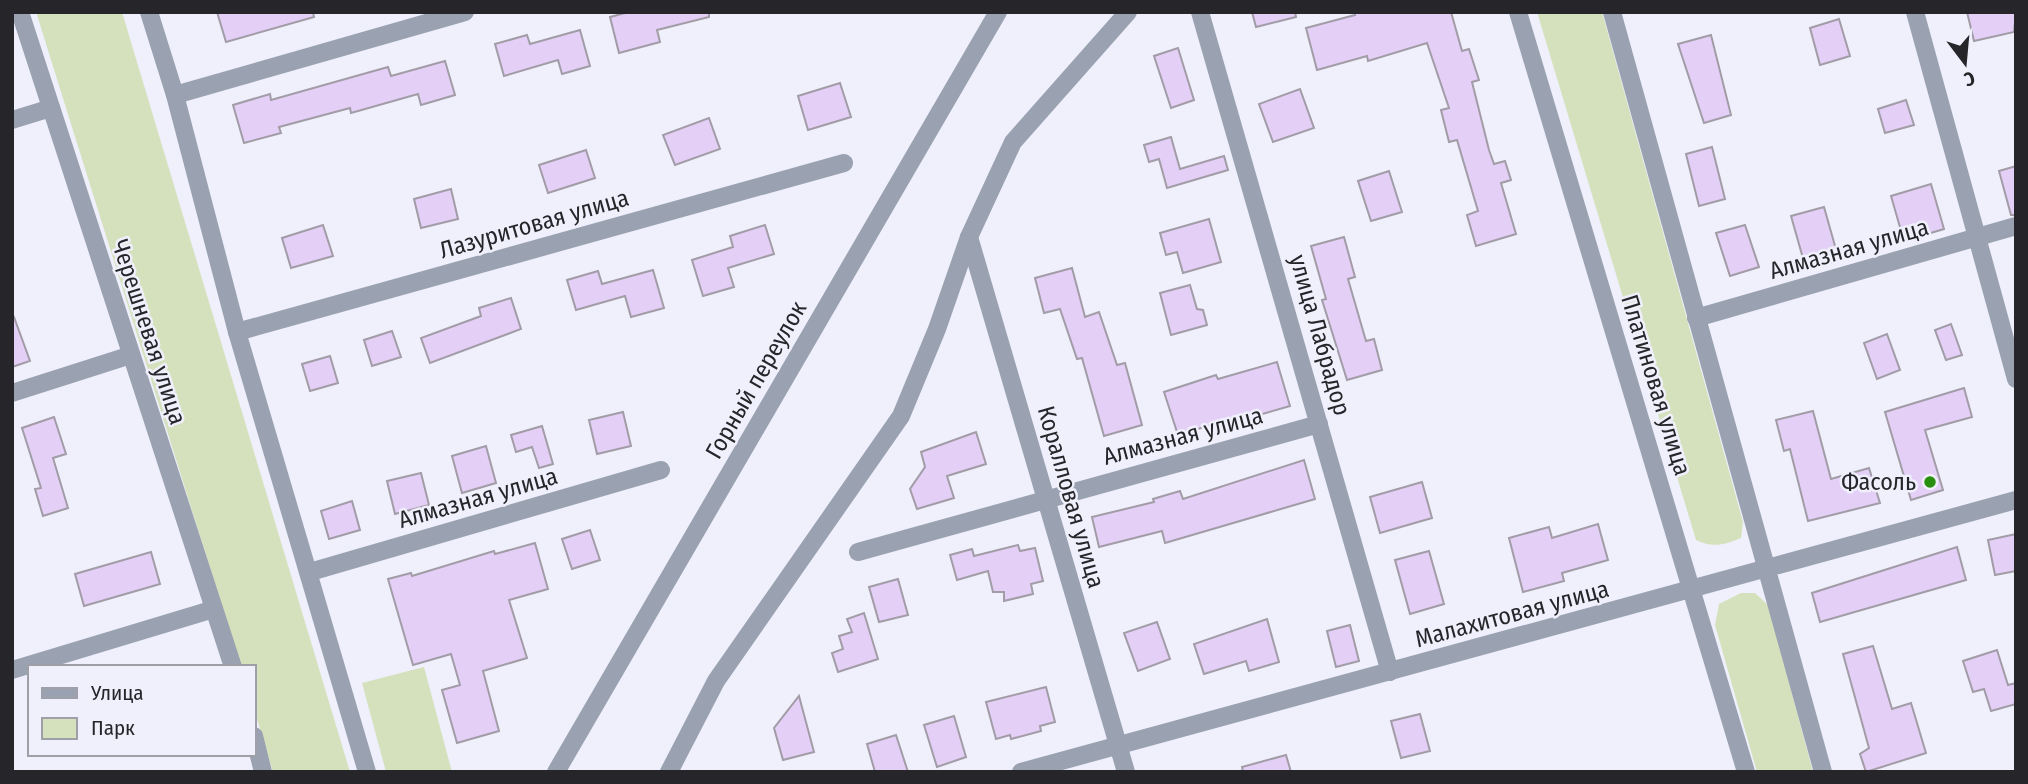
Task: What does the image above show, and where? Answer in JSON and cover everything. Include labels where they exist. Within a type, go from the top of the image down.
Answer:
[{"type":"street","name":"Черешневая улица","points":[[20,12],[232,665]]},
{"type":"street","points":[[149,12],[176,95],[237,332],[367,772]]},
{"type":"street","points":[[176,95],[465,12]]},
{"type":"street","name":"Горный переулок","points":[[556,772],[998,12]]},
{"type":"street","points":[[670,772],[716,681],[901,416],[937,329],[969,237],[1013,142],[1129,12]]},
{"type":"street","name":"улица Лабрадор","points":[[1200,12],[1390,672]]},
{"type":"street","name":"Платиновая улица","points":[[1518,12],[1746,772]]},
{"type":"street","points":[[1612,12],[1824,772]]},
{"type":"street","points":[[1915,12],[2016,379]]},
{"type":"street","points":[[12,120],[51,108]]},
{"type":"street","name":"Лазуритовая улица","points":[[237,332],[844,163]]},
{"type":"street","name":"Алмазная улица","points":[[1696,318],[2016,226]]},
{"type":"street","name":"Коралловая улица","points":[[969,237],[1126,772]]},
{"type":"street","points":[[12,393],[131,355]]},
{"type":"street","name":"Алмазная улица","points":[[858,552],[1319,424]]},
{"type":"street","name":"Алмазная улица","points":[[310,572],[661,470]]},
{"type":"street","name":"Малахитовая улица","points":[[1021,772],[2016,500]]},
{"type":"street","points":[[29,665],[214,609]]},
{"type":"street","points":[[256,744],[263,772]]},
{"type":"green space","points":[[36,12],[122,12],[350,772],[273,772],[256,716],[256,665],[240,665]]},
{"type":"green space","points":[[1537,12],[1602,12],[1743,522],[1741,538],[1713,545],[1696,540]]},
{"type":"green space","points":[[1741,593],[1755,593],[1768,605],[1813,772],[1757,772],[1715,625],[1719,604]]},
{"type":"green space","points":[[424,667],[452,772],[386,772],[362,683]]},
{"type":"building","points":[[217,12],[313,12],[314,17],[226,42]]},
{"type":"building","points":[[629,12],[709,12],[709,17],[657,30],[660,42],[619,53],[610,17]]},
{"type":"building","points":[[1252,12],[1295,12],[1296,17],[1256,27]]},
{"type":"building","points":[[1354,12],[1451,12],[1462,51],[1469,49],[1479,80],[1472,82],[1494,164],[1505,161],[1511,180],[1501,183],[1516,234],[1476,246],[1467,215],[1478,211],[1457,140],[1449,142],[1441,110],[1449,108],[1427,43],[1368,61],[1367,56],[1317,70],[1306,28],[1355,15]]},
{"type":"building","points":[[1967,12],[2016,12],[2014,32],[1974,41]]},
{"type":"building","points":[[1839,19],[1850,56],[1820,65],[1810,28]]},
{"type":"building","points":[[580,30],[590,66],[562,74],[558,60],[504,76],[495,44],[527,35],[530,44]]},
{"type":"building","points":[[1711,35],[1731,115],[1704,123],[1678,44]]},
{"type":"building","points":[[1178,48],[1194,100],[1171,108],[1154,56]]},
{"type":"building","points":[[445,61],[455,95],[421,105],[418,94],[351,113],[350,108],[279,127],[281,133],[244,143],[233,105],[270,94],[271,100],[388,67],[391,76]]},
{"type":"building","points":[[840,83],[851,117],[808,130],[798,96]]},
{"type":"building","points":[[1300,89],[1314,128],[1273,142],[1259,104]]},
{"type":"building","points":[[1906,100],[1914,125],[1885,133],[1878,109]]},
{"type":"building","points":[[709,118],[720,149],[675,165],[663,135]]},
{"type":"building","points":[[1171,137],[1180,169],[1224,156],[1228,170],[1167,188],[1159,159],[1149,162],[1144,145]]},
{"type":"building","points":[[1712,147],[1725,199],[1699,206],[1686,154]]},
{"type":"building","points":[[586,150],[595,178],[548,193],[539,165]]},
{"type":"building","points":[[2016,166],[2016,215],[2011,215],[1999,171]]},
{"type":"building","points":[[1389,171],[1402,212],[1371,221],[1358,181]]},
{"type":"building","points":[[1931,184],[1944,229],[1904,241],[1891,196]]},
{"type":"building","points":[[451,189],[458,219],[421,228],[414,199]]},
{"type":"building","points":[[1824,207],[1839,260],[1806,269],[1791,216]]},
{"type":"building","points":[[1209,219],[1221,262],[1183,273],[1177,252],[1166,255],[1160,233]]},
{"type":"building","points":[[323,225],[333,256],[291,268],[282,238]]},
{"type":"building","points":[[765,225],[774,254],[728,268],[734,287],[703,296],[692,260],[733,247],[730,236]]},
{"type":"building","points":[[1745,225],[1759,267],[1730,276],[1716,233]]},
{"type":"building","points":[[1344,237],[1355,277],[1348,279],[1366,341],[1374,339],[1382,370],[1347,380],[1322,300],[1326,299],[1311,246]]},
{"type":"building","points":[[1072,268],[1085,317],[1099,312],[1117,365],[1125,363],[1142,425],[1104,436],[1082,358],[1077,359],[1060,309],[1044,313],[1035,278]]},
{"type":"building","points":[[653,270],[664,308],[631,317],[625,296],[576,310],[567,280],[598,271],[602,284]]},
{"type":"building","points":[[1190,285],[1197,309],[1203,310],[1207,325],[1171,335],[1160,293]]},
{"type":"building","points":[[511,298],[521,329],[430,363],[421,338],[481,316],[479,308]]},
{"type":"building","points":[[14,317],[30,361],[12,367],[12,318]]},
{"type":"building","points":[[1951,324],[1962,355],[1946,360],[1935,330]]},
{"type":"building","points":[[392,331],[401,357],[372,366],[364,340]]},
{"type":"building","points":[[1887,334],[1900,370],[1877,379],[1864,343]]},
{"type":"building","points":[[330,356],[338,383],[310,391],[302,364]]},
{"type":"building","points":[[1277,362],[1290,406],[1245,419],[1244,415],[1178,435],[1164,392],[1216,375],[1218,379]]},
{"type":"building","points":[[1964,388],[1972,417],[1925,430],[1943,490],[1911,500],[1885,412]]},
{"type":"building","points":[[1813,411],[1831,479],[1869,468],[1880,503],[1808,521],[1790,449],[1784,451],[1776,420]]},
{"type":"building","points":[[623,412],[631,446],[597,454],[589,420]]},
{"type":"building","points":[[54,417],[66,454],[53,458],[68,508],[43,516],[35,489],[41,488],[22,428]]},
{"type":"building","points":[[542,426],[553,464],[539,468],[532,447],[516,452],[511,435]]},
{"type":"building","points":[[976,432],[986,464],[947,476],[954,498],[917,509],[910,489],[925,467],[921,452]]},
{"type":"building","points":[[486,446],[496,483],[462,493],[452,456]]},
{"type":"building","points":[[1304,460],[1315,499],[1165,543],[1162,531],[1099,547],[1092,517],[1154,502],[1153,499],[1180,491],[1183,499]]},
{"type":"building","points":[[421,473],[429,505],[395,514],[387,481]]},
{"type":"building","points":[[1422,482],[1432,518],[1380,533],[1370,497]]},
{"type":"building","points":[[352,501],[360,530],[329,539],[321,511]]},
{"type":"building","points":[[1598,524],[1608,560],[1562,573],[1564,581],[1523,592],[1509,538],[1549,527],[1552,538]]},
{"type":"building","points":[[590,530],[600,560],[572,569],[562,539]]},
{"type":"building","points":[[2016,534],[2016,571],[1995,575],[1988,540]]},
{"type":"building","points":[[535,543],[548,589],[509,600],[527,658],[483,671],[499,731],[457,743],[442,690],[460,685],[451,654],[413,665],[388,579],[411,573],[412,576],[494,551],[495,554]]},
{"type":"building","points":[[1018,545],[1020,551],[1035,548],[1043,581],[1031,584],[1033,594],[1004,601],[1004,592],[993,592],[988,571],[957,580],[950,555],[972,549],[974,556]]},
{"type":"building","points":[[1957,547],[1966,580],[1820,622],[1812,593]]},
{"type":"building","points":[[1429,551],[1444,604],[1410,614],[1395,560]]},
{"type":"building","points":[[151,552],[160,584],[84,606],[75,574]]},
{"type":"building","points":[[898,579],[908,615],[879,622],[869,587]]},
{"type":"building","points":[[864,613],[878,659],[838,672],[832,653],[843,649],[839,636],[852,632],[847,619]]},
{"type":"building","points":[[1267,619],[1279,662],[1249,671],[1246,661],[1204,674],[1194,644]]},
{"type":"building","points":[[1157,622],[1170,659],[1138,671],[1124,633]]},
{"type":"building","points":[[1350,625],[1359,661],[1336,667],[1327,631]]},
{"type":"building","points":[[1873,646],[1892,709],[1911,703],[1926,753],[1866,772],[1860,754],[1869,748],[1843,654]]},
{"type":"building","points":[[1997,650],[2008,685],[2016,683],[2016,704],[1991,711],[1984,689],[1973,692],[1963,661]]},
{"type":"building","points":[[1046,687],[1055,722],[1040,726],[1041,731],[1011,739],[1010,735],[996,739],[986,702]]},
{"type":"building","points":[[799,696],[814,752],[783,760],[774,728]]},
{"type":"building","points":[[1420,714],[1430,751],[1401,758],[1391,721]]},
{"type":"building","points":[[954,716],[966,757],[937,767],[924,725]]},
{"type":"building","points":[[896,735],[908,772],[875,772],[867,744]]},
{"type":"building","points":[[1286,755],[1291,772],[1243,772],[1242,767]]},
{"type":"place","name":"Фасоль","points":[[1930,482]]}]
